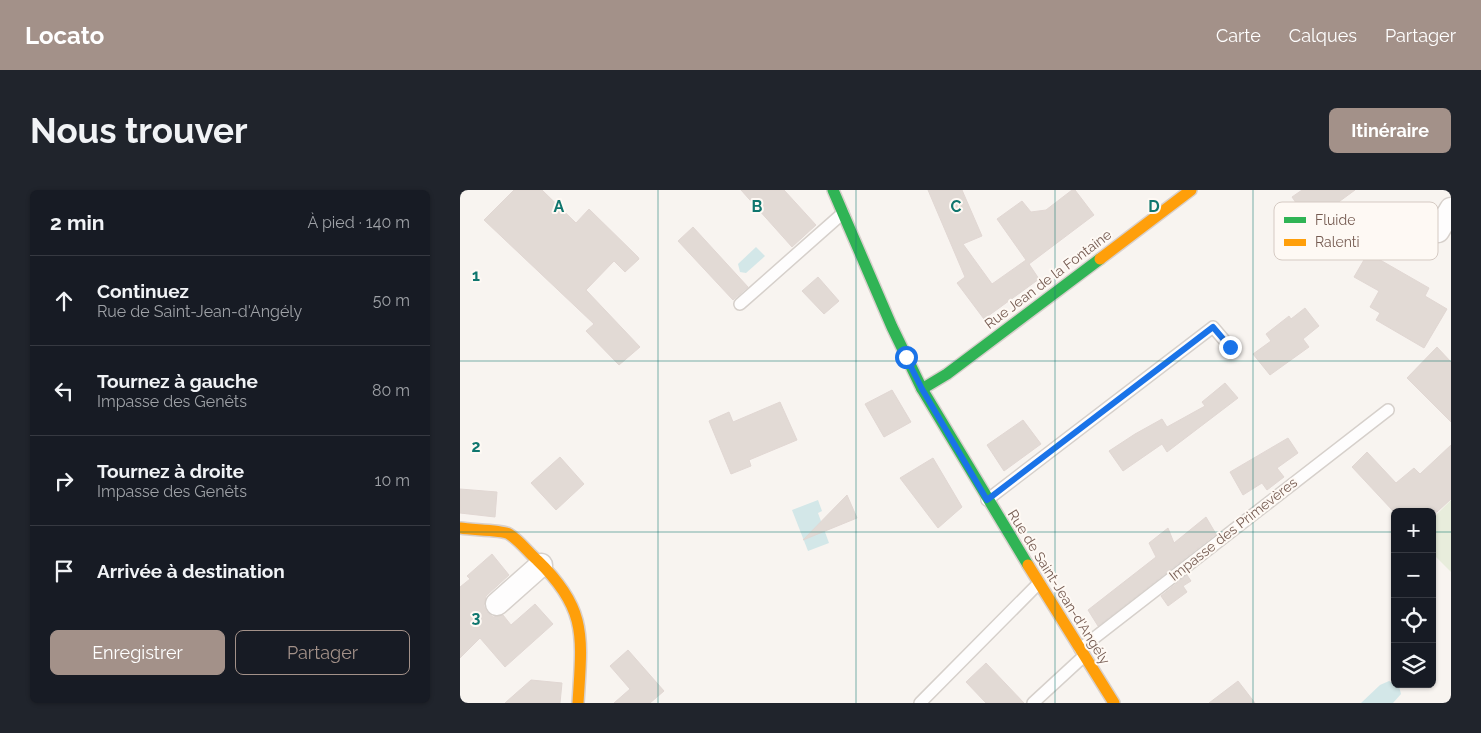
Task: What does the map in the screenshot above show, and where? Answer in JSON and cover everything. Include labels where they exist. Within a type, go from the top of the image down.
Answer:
[{"type":"main road","name":"Rue de Saint-Jean-d'Angély","points":[[833,190],[892,327],[922,389],[987,500],[1114,703]]},
{"type":"main road","name":"Rue Jean de la Fontaine","points":[[922,389],[946,374],[1191,190]]},
{"type":"main road","points":[[460,528],[473,531],[508,533],[541,565],[574,603],[581,628],[578,703]]},
{"type":"street","points":[[1438,231],[1451,209]]},
{"type":"street","points":[[497,604],[541,565]]},
{"type":"lane","points":[[740,304],[843,213]]},
{"type":"lane","points":[[987,500],[1213,327],[1230,347]]},
{"type":"lane","name":"Impasse des Primevères","points":[[1033,703],[1082,652],[1388,410]]},
{"type":"lane","points":[[920,703],[1039,583]]},
{"type":"green space","points":[[1451,500],[1451,572],[1436,557],[1436,515]]},
{"type":"shaded area","points":[[756,247],[765,256],[746,273],[740,272],[738,264]]},
{"type":"shaded area","points":[[818,500],[822,511],[818,513],[829,543],[808,551],[792,510]]},
{"type":"shaded area","points":[[1389,681],[1391,682],[1391,688],[1400,688],[1401,694],[1393,703],[1361,703],[1380,685]]},
{"type":"building","points":[[514,190],[542,190],[576,223],[589,209],[638,257],[639,259],[625,272],[614,261],[586,290],[640,347],[619,365],[586,331],[594,324],[484,220]]},
{"type":"building","points":[[741,190],[784,190],[816,225],[792,247]]},
{"type":"building","points":[[928,190],[962,190],[982,236],[963,244],[992,284],[1026,260],[997,219],[1022,201],[1031,212],[1046,210],[1072,190],[1075,190],[1094,215],[1029,264],[1039,279],[984,319],[957,283],[965,277]]},
{"type":"building","points":[[1302,190],[1355,190],[1339,202],[1295,202],[1292,197]]},
{"type":"building","points":[[693,227],[748,287],[733,300],[678,241]]},
{"type":"building","points":[[1364,260],[1380,260],[1429,288],[1425,296],[1447,309],[1424,348],[1376,320],[1380,313],[1370,307],[1379,291],[1354,277]]},
{"type":"building","points":[[818,277],[839,301],[824,314],[802,291]]},
{"type":"building","points":[[1305,308],[1319,326],[1303,339],[1309,347],[1270,375],[1253,354],[1271,341],[1266,334],[1289,316],[1291,319]]},
{"type":"building","points":[[1437,347],[1451,362],[1451,422],[1407,378]]},
{"type":"building","points":[[1225,383],[1238,398],[1167,452],[1162,444],[1123,471],[1109,451],[1162,419],[1167,427],[1205,406],[1202,402]]},
{"type":"building","points":[[892,390],[911,422],[884,437],[865,404]]},
{"type":"building","points":[[780,402],[797,440],[749,460],[751,466],[731,474],[709,421],[729,412],[733,422]]},
{"type":"building","points":[[1023,420],[1041,444],[1004,471],[987,445]]},
{"type":"building","points":[[1288,438],[1298,453],[1277,468],[1284,477],[1267,490],[1262,483],[1243,495],[1230,472]]},
{"type":"building","points":[[1451,445],[1451,499],[1437,512],[1436,508],[1391,509],[1352,467],[1367,452],[1396,483],[1414,468],[1420,474]]},
{"type":"building","points":[[560,457],[584,484],[556,510],[531,483]]},
{"type":"building","points":[[933,458],[962,507],[938,528],[900,478]]},
{"type":"building","points":[[460,489],[497,492],[495,517],[460,513]]},
{"type":"building","points":[[847,495],[857,518],[803,540]]},
{"type":"building","points":[[1206,517],[1216,534],[1098,626],[1088,610],[1156,557],[1149,543],[1168,528],[1174,543]]},
{"type":"building","points":[[492,554],[509,575],[486,596],[484,606],[487,612],[493,617],[503,615],[511,625],[535,604],[553,624],[505,667],[480,638],[460,658],[460,587],[470,579],[467,576]]},
{"type":"building","points":[[1187,575],[1191,581],[1183,586],[1187,592],[1168,606],[1161,596]]},
{"type":"building","points":[[628,650],[664,691],[650,703],[614,703],[630,689],[610,666]]},
{"type":"building","points":[[986,663],[1024,703],[986,703],[966,682]]},
{"type":"building","points":[[531,680],[562,683],[560,703],[505,703]]},
{"type":"building","points":[[1238,681],[1255,703],[1209,703]]},
{"type":"traffic: fast","points":[[833,190],[892,327],[922,389],[1028,565]]},
{"type":"traffic: fast","points":[[922,389],[947,374],[1100,259]]},
{"type":"traffic: slow","points":[[1100,259],[1191,190]]},
{"type":"traffic: slow","points":[[460,528],[509,534],[554,578],[565,594],[573,609],[578,625],[580,642],[578,703]]},
{"type":"traffic: slow","points":[[1028,565],[1114,703]]},
{"type":"route","points":[[906,357],[922,389],[987,500],[1213,327],[1230,347]]}]
